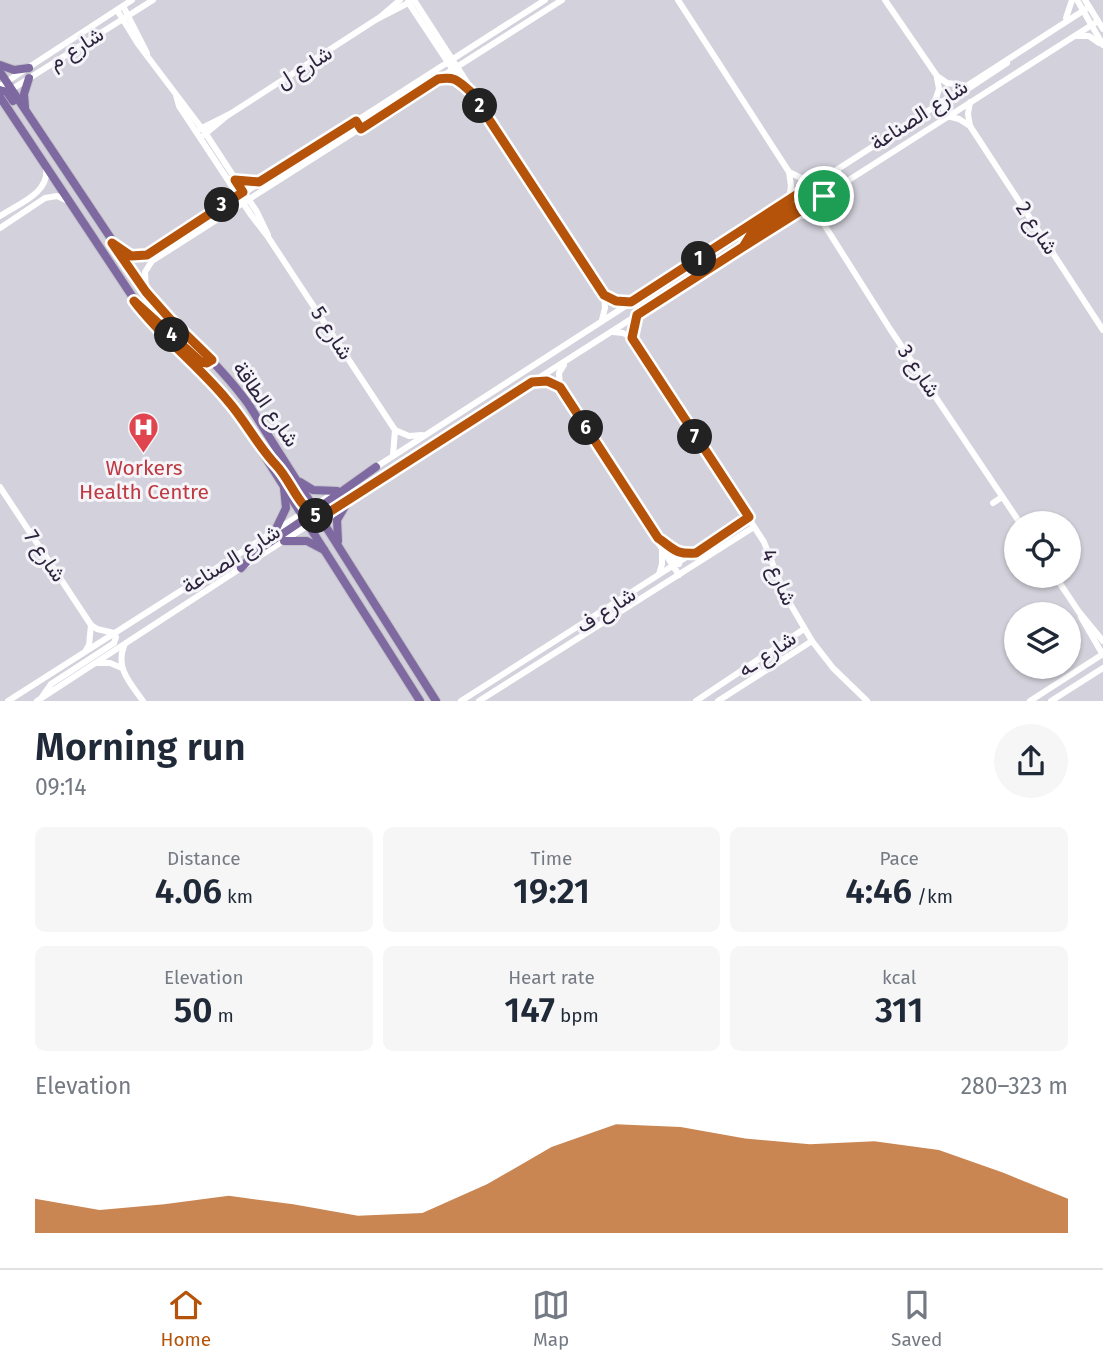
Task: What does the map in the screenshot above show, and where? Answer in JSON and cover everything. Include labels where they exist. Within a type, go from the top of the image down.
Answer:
[{"type":"main road","points":[[0,65],[14,69],[29,68]]},
{"type":"main road","name":"شارع الطاقة","points":[[0,72],[12,114],[134,301],[167,340],[228,400],[282,482],[339,547],[435,699]]},
{"type":"main road","points":[[26,110],[24,94],[29,78]]},
{"type":"main road","points":[[3,89],[55,156]]},
{"type":"main road","name":"شارع الطاقة","points":[[3,89],[26,110],[146,292],[212,360],[249,405],[293,476],[327,552],[420,701]]},
{"type":"main road","points":[[0,108],[12,114]]},
{"type":"main road","points":[[134,301],[201,362],[212,360]]},
{"type":"main road","points":[[264,453],[278,467],[354,570]]},
{"type":"main road","points":[[241,568],[257,551],[376,467]]},
{"type":"main road","points":[[293,476],[313,490],[337,491]]},
{"type":"main road","points":[[275,531],[286,508],[282,482]]},
{"type":"main road","points":[[339,547],[337,520],[348,501]]},
{"type":"main road","points":[[284,541],[307,541],[327,552]]},
{"type":"street","name":"شارع م","points":[[3,89],[29,68],[132,0]]},
{"type":"street","name":"شارع م","points":[[3,89],[29,78],[153,0]]},
{"type":"street","name":"شارع ل","points":[[377,19],[400,0]]},
{"type":"street","points":[[146,292],[147,267],[152,261],[222,205],[545,0]]},
{"type":"street","points":[[112,243],[124,253],[139,257],[225,215],[562,0]]},
{"type":"street","points":[[675,0],[789,172],[792,186],[789,201]]},
{"type":"street","points":[[885,0],[937,76],[939,89],[932,107]]},
{"type":"street","points":[[1060,25],[1068,16],[1075,0],[1085,5],[1103,29]]},
{"type":"street","points":[[411,1],[604,295],[602,321]]},
{"type":"street","name":"شارع ل","points":[[201,133],[377,19],[411,1]]},
{"type":"street","points":[[1085,5],[1091,26],[1103,45]]},
{"type":"street","name":"شارع الصناعة","points":[[39,700],[284,541],[337,491],[1060,25],[1085,5]]},
{"type":"street","points":[[107,29],[133,30],[141,7]]},
{"type":"street","name":"شارع 5","points":[[120,8],[148,55],[194,117],[201,133],[395,430]]},
{"type":"street","name":"شارع الصناعة","points":[[8,701],[275,531],[348,501],[1098,21]]},
{"type":"street","points":[[1072,38],[1089,36],[1103,45]]},
{"type":"street","points":[[440,46],[466,51]]},
{"type":"street","points":[[435,71],[440,46]]},
{"type":"street","points":[[970,126],[947,116],[944,107],[998,70],[1017,52]]},
{"type":"street","points":[[462,78],[468,61]]},
{"type":"street","points":[[937,76],[953,85],[966,85]]},
{"type":"street","points":[[438,79],[462,78]]},
{"type":"street","name":"شارع 5","points":[[176,95],[179,106],[214,147],[232,181]]},
{"type":"street","points":[[970,101],[970,126]]},
{"type":"street","points":[[194,117],[214,124],[214,147]]},
{"type":"street","points":[[356,121],[361,129]]},
{"type":"street","name":"شارع 2","points":[[970,126],[1103,330]]},
{"type":"street","points":[[302,154],[307,162]]},
{"type":"street","points":[[0,216],[41,189],[46,180],[46,166]]},
{"type":"street","points":[[743,247],[751,234],[815,194],[817,188],[813,184],[789,172]]},
{"type":"street","points":[[222,205],[232,181],[259,182]]},
{"type":"street","points":[[225,215],[240,212],[254,214],[261,191]]},
{"type":"street","points":[[799,211],[820,218],[820,206],[824,196]]},
{"type":"street","points":[[0,228],[45,198],[57,197],[70,202]]},
{"type":"street","name":"شارع 3","points":[[820,218],[1012,511]]},
{"type":"street","points":[[604,295],[616,301],[631,302]]},
{"type":"street","points":[[611,332],[623,333],[632,338],[637,315]]},
{"type":"street","name":"شارع 4","points":[[632,338],[764,542],[785,595],[811,641],[832,668],[867,701]]},
{"type":"street","points":[[567,361],[559,373],[560,387],[681,573]]},
{"type":"street","points":[[532,382],[547,381],[560,387]]},
{"type":"street","points":[[393,455],[395,430],[409,436],[424,435]]},
{"type":"street","name":"شارع 7","points":[[0,487],[91,625]]},
{"type":"street","points":[[993,503],[1002,496]]},
{"type":"street","name":"شارع ف","points":[[461,701],[749,517]]},
{"type":"street","name":"شارع ف","points":[[479,701],[754,527]]},
{"type":"street","points":[[664,547],[680,553],[696,553]]},
{"type":"street","points":[[658,577],[664,547]]},
{"type":"street","points":[[1081,614],[1103,640]]},
{"type":"street","points":[[1030,701],[1103,654],[1081,616]]},
{"type":"street","points":[[39,700],[51,684],[114,643],[114,633],[91,625],[86,650]]},
{"type":"street","name":"شارع ـه","points":[[696,701],[804,629]]},
{"type":"street","points":[[565,636],[570,645]]},
{"type":"street","name":"شارع ـه","points":[[718,701],[811,641]]},
{"type":"street","points":[[125,645],[121,659],[122,668],[143,701]]},
{"type":"street","points":[[92,665],[104,662],[122,668]]},
{"type":"street","points":[[1051,701],[1103,668]]},
{"type":"street","points":[[435,699],[443,701]]},
{"type":"shaded area","points":[[0,0],[1103,0],[1103,701],[0,701]]},
{"type":"place","name":"Workers Health Centre","points":[[144,455]]},
{"type":"route","points":[[824,196],[799,211],[743,247],[751,234],[815,194],[817,188],[813,184],[631,302],[616,301],[604,295],[471,92],[460,81],[443,78],[361,129],[356,121],[259,182],[235,180],[243,192],[147,255],[131,256],[112,243],[146,292],[212,360],[201,362],[134,301],[167,340],[228,400],[308,512],[320,518],[539,380],[560,387],[658,538],[673,550],[688,554],[696,553],[749,517],[632,338],[637,315],[743,247],[799,211],[820,218],[820,206],[824,196]]}]
